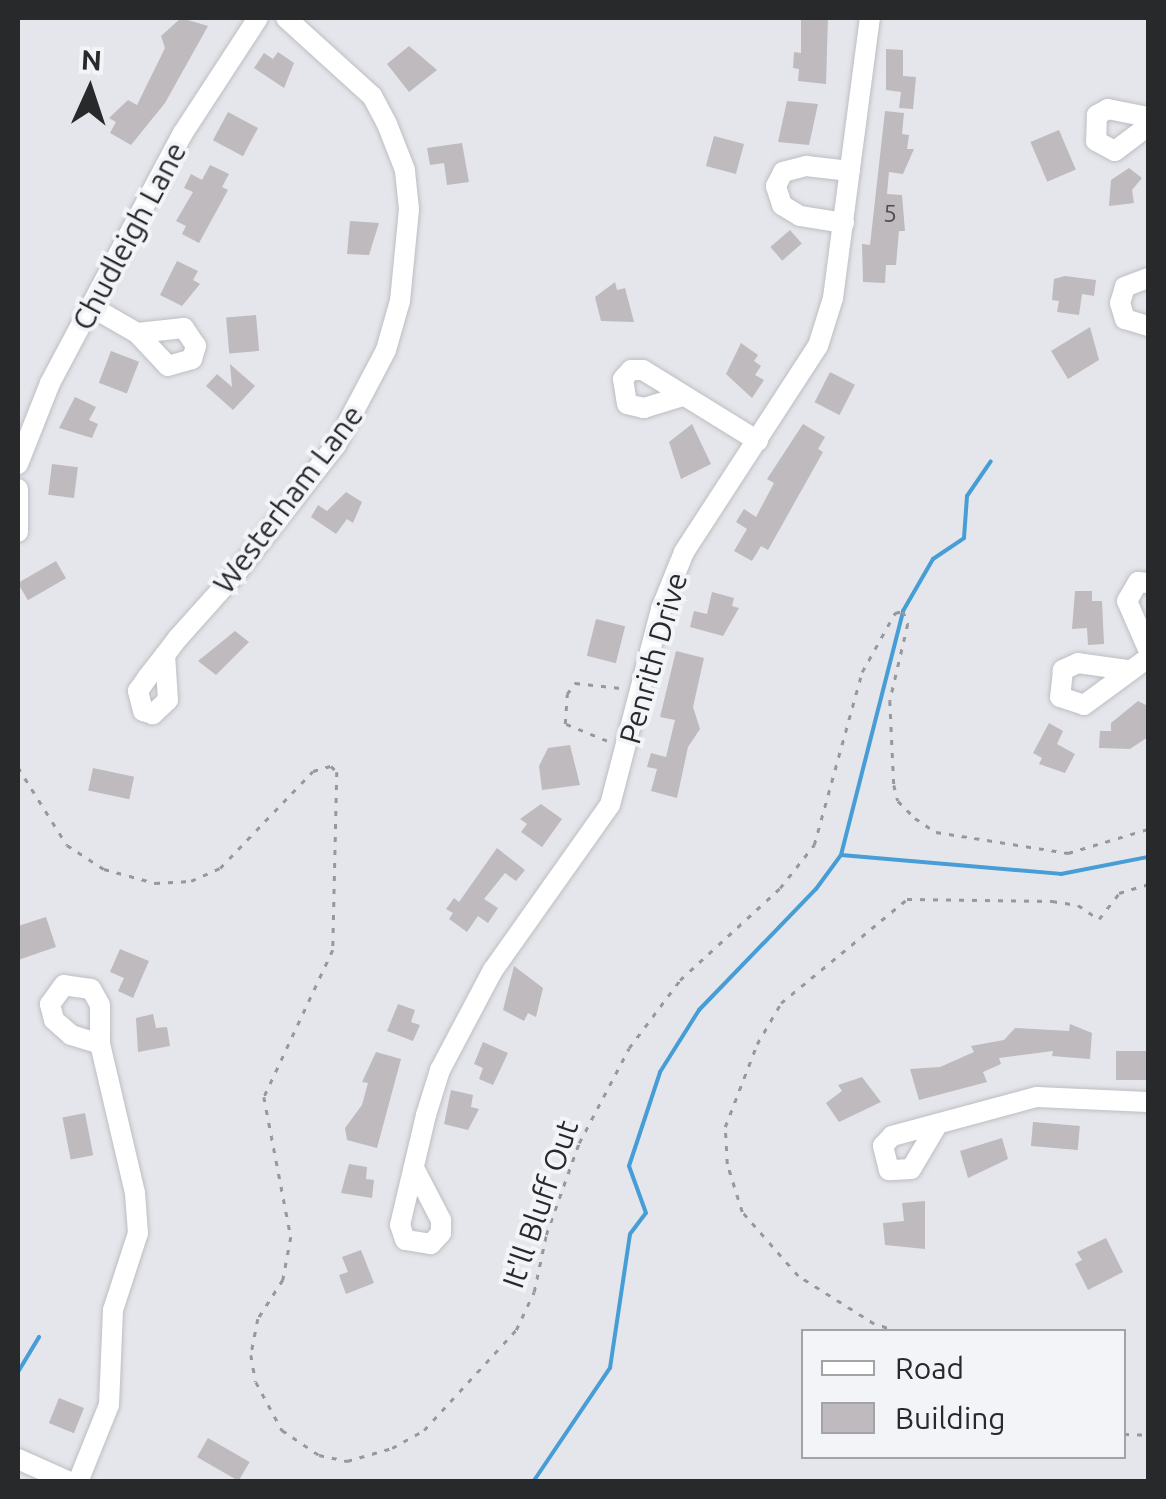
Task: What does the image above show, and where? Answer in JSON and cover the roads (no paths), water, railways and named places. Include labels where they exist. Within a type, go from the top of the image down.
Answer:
[{"type":"street","name":"Chudleigh Lane","points":[[18,464],[92,307],[198,106],[258,18]]},
{"type":"street","name":"Westerham Lane","points":[[165,655],[336,445],[386,350],[400,301],[408,208],[405,170],[387,124],[372,96],[286,18]]},
{"type":"street","name":"Penrith Drive","points":[[414,1168],[440,1070],[464,1020],[610,806],[637,691],[684,552],[818,346],[844,223],[870,18]]},
{"type":"street","points":[[1148,117],[1108,110],[1098,115],[1096,141],[1115,151],[1148,126]]},
{"type":"street","points":[[844,223],[800,216],[782,205],[776,186],[783,172],[806,166],[850,171]]},
{"type":"street","points":[[1148,278],[1125,287],[1120,303],[1125,319],[1148,326]]},
{"type":"street","points":[[92,307],[136,333]]},
{"type":"street","points":[[684,396],[758,441]]},
{"type":"street","points":[[18,488],[18,532]]},
{"type":"street","points":[[1148,583],[1138,582],[1127,600],[1148,649]]},
{"type":"street","points":[[1127,670],[1148,658]]},
{"type":"street","points":[[78,1482],[109,1405],[114,1310],[138,1233],[100,1044]]},
{"type":"street","points":[[936,1127],[1037,1097],[1148,1102]]},
{"type":"street","points":[[18,1460],[56,1479]]},
{"type":"waterway","points":[[533,1482],[610,1368],[630,1234],[646,1213],[629,1166],[660,1072],[699,1010],[816,889],[841,855],[903,611],[933,559],[964,538],[967,496],[991,461]]},
{"type":"waterway","points":[[841,855],[1061,874],[1148,857]]},
{"type":"waterway","points":[[18,1372],[39,1337]]}]
